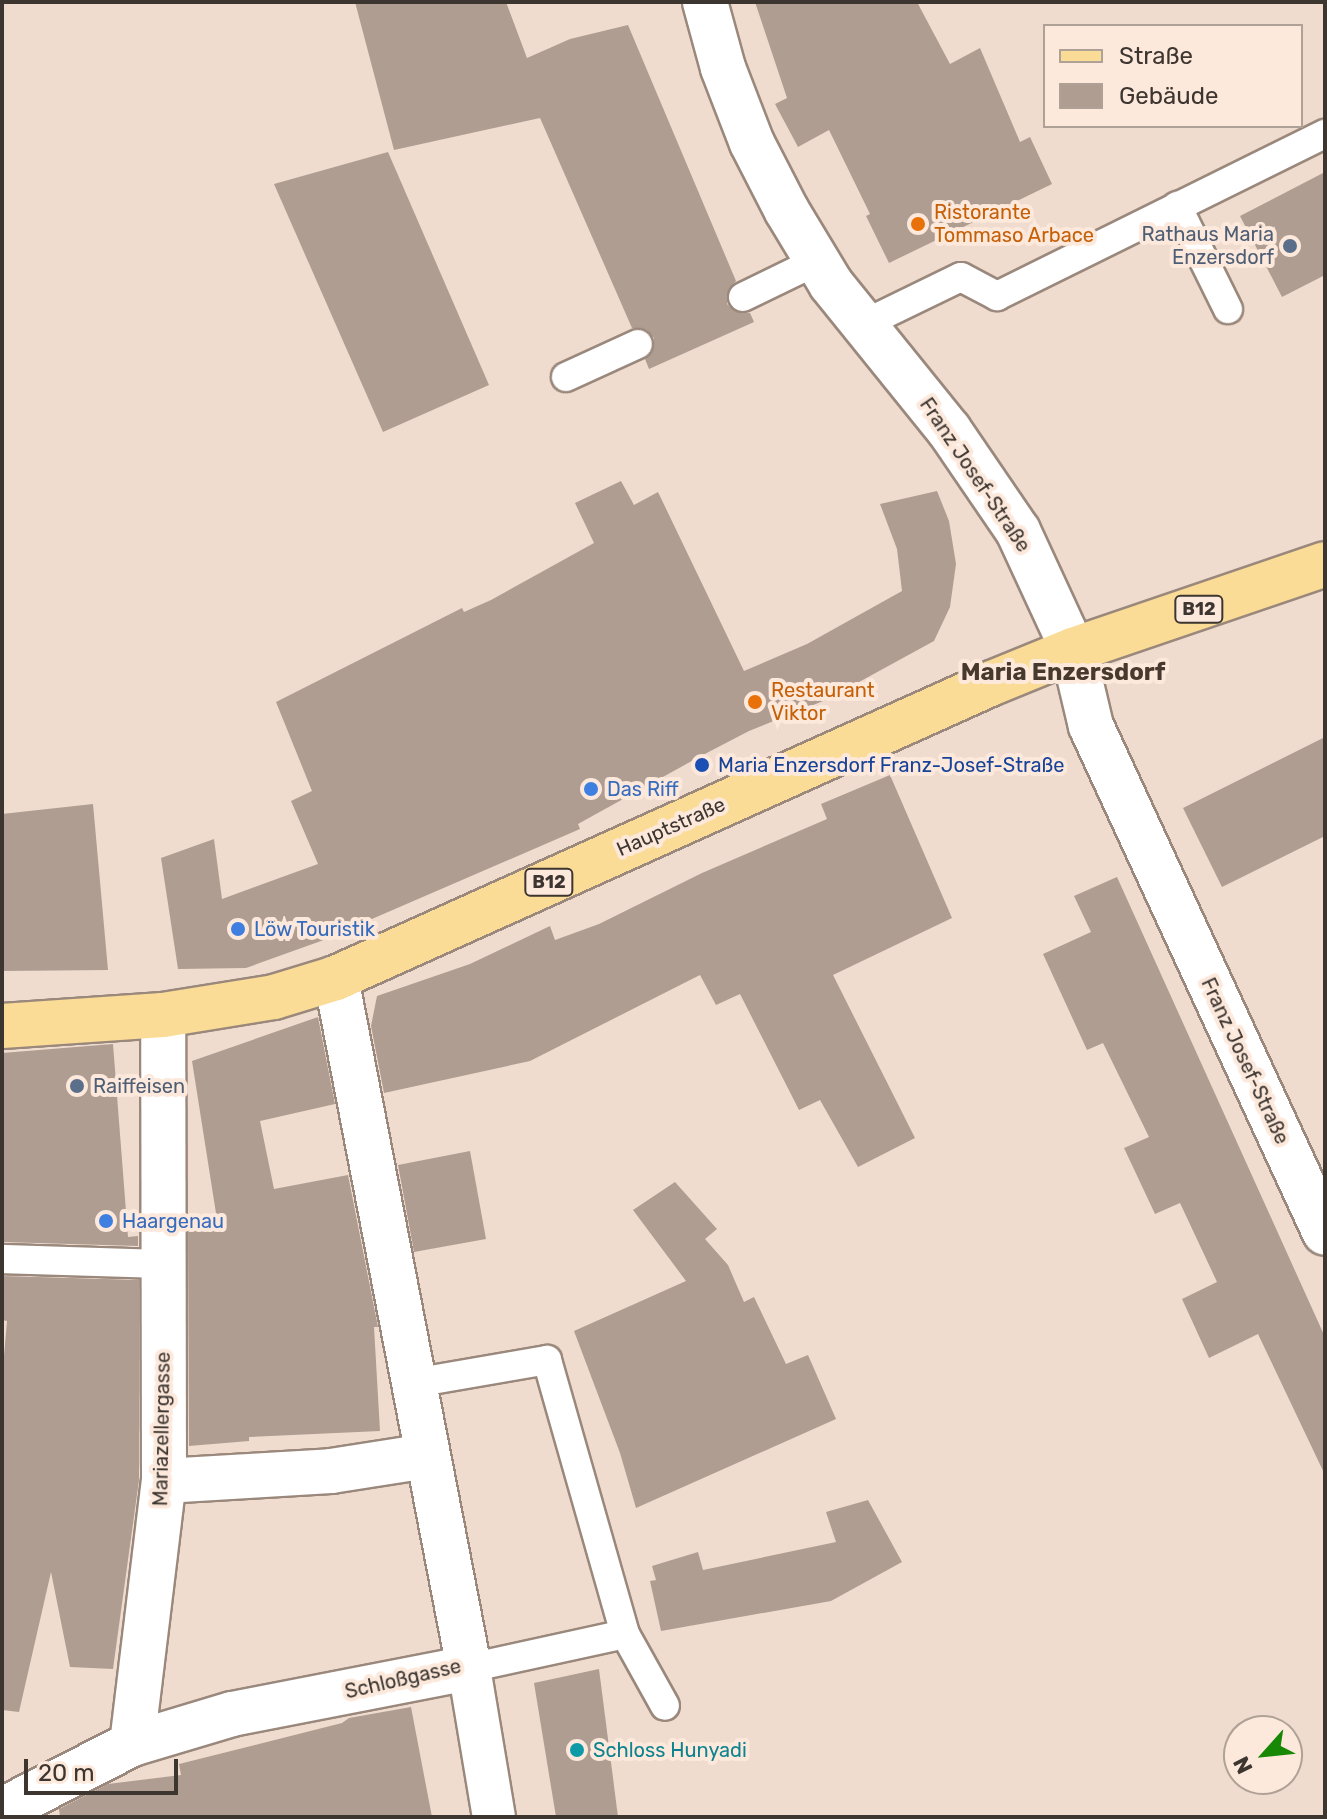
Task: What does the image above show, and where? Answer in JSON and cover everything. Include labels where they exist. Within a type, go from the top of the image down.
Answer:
[{"type":"main road","name":"Hauptstraße","points":[[2,1026],[163,1015],[274,997],[336,978],[1073,650],[1323,570]]},
{"type":"street","name":"Franz Josef-Straße","points":[[705,2],[723,68],[752,143],[817,261],[862,325],[949,430],[1018,531],[1073,650],[1091,726],[1325,1233]]},
{"type":"street","name":"Schloßgasse","points":[[132,1744],[232,1714],[469,1668],[336,978]]},
{"type":"street","name":"Mariazellergasse","points":[[132,1744],[164,1481],[163,1015]]},
{"type":"street","points":[[164,1481],[331,1471],[427,1456]]},
{"type":"street","points":[[469,1668],[494,1817]]},
{"type":"street","points":[[2,1810],[132,1744]]},
{"type":"lane","points":[[862,325],[961,277],[997,296],[1325,134]]},
{"type":"lane","points":[[1177,206],[1228,309]]},
{"type":"lane","points":[[743,297],[817,261]]},
{"type":"lane","points":[[566,377],[638,344]]},
{"type":"lane","points":[[2,1259],[164,1264]]},
{"type":"lane","points":[[414,1383],[547,1360],[625,1634],[665,1706]]},
{"type":"lane","points":[[469,1668],[625,1634]]},
{"type":"building","points":[[355,2],[506,2],[527,58],[570,39],[628,25],[736,281],[729,288],[727,304],[734,311],[750,313],[754,322],[649,369],[645,359],[652,353],[654,338],[647,330],[632,328],[540,118],[394,150]]},
{"type":"building","points":[[755,2],[917,2],[950,64],[980,48],[1020,142],[1030,137],[1052,184],[889,263],[866,216],[870,214],[829,130],[798,147],[775,104],[787,98]]},
{"type":"building","points":[[388,152],[489,385],[383,432],[274,184]]},
{"type":"building","name":"Rathaus Maria Enzersdorf","points":[[1325,172],[1325,275],[1282,297],[1240,216]]},
{"type":"building","points":[[621,481],[634,505],[658,492],[744,671],[807,644],[902,591],[897,549],[880,504],[937,491],[949,521],[956,564],[950,607],[934,641],[828,699],[749,731],[699,757],[578,824],[580,829],[321,941],[246,968],[178,969],[161,858],[214,839],[222,899],[318,864],[291,801],[312,791],[276,702],[462,608],[464,612],[491,600],[594,543],[575,503]]},
{"type":"building","points":[[1325,737],[1325,836],[1222,887],[1183,808]]},
{"type":"building","points":[[890,775],[952,918],[833,975],[915,1138],[858,1167],[820,1100],[799,1110],[740,994],[716,1005],[700,975],[530,1061],[384,1093],[371,1026],[377,996],[470,964],[550,926],[555,940],[599,924],[702,873],[827,819],[821,804]]},
{"type":"building","points":[[93,804],[108,970],[2,971],[2,814]]},
{"type":"building","points":[[1117,877],[1325,1337],[1325,1475],[1258,1334],[1209,1358],[1182,1299],[1217,1282],[1180,1203],[1155,1214],[1124,1148],[1149,1137],[1103,1043],[1087,1050],[1043,954],[1091,932],[1074,896]]},
{"type":"building","points":[[318,1017],[335,1104],[260,1121],[274,1189],[348,1175],[378,1327],[374,1327],[380,1431],[249,1437],[249,1441],[189,1446],[188,1230],[218,1226],[192,1061]]},
{"type":"building","points":[[113,1044],[128,1237],[138,1236],[138,1246],[2,1242],[2,1053]]},
{"type":"building","points":[[470,1151],[486,1239],[414,1252],[398,1165]]},
{"type":"building","points":[[675,1182],[717,1229],[705,1239],[728,1265],[744,1302],[754,1297],[786,1364],[808,1355],[836,1419],[636,1508],[620,1453],[574,1331],[686,1281],[633,1210]]},
{"type":"building","points":[[2,1276],[139,1280],[139,1480],[113,1669],[70,1667],[51,1572],[19,1712],[2,1710],[2,1379],[7,1321],[2,1320]]},
{"type":"building","points":[[868,1500],[902,1562],[831,1601],[661,1631],[650,1581],[656,1580],[652,1566],[698,1552],[703,1570],[836,1542],[826,1512]]},
{"type":"building","name":"Schloss Hunyadi","points":[[599,1669],[618,1817],[556,1817],[534,1683]]},
{"type":"building","points":[[411,1707],[432,1817],[60,1817],[59,1809],[108,1784],[181,1775],[179,1764],[342,1723],[349,1718]]},
{"type":"place","name":"Ristorante Tommaso Arbace","points":[[918,224]]},
{"type":"place","name":"Rathaus Maria Enzersdorf","points":[[1290,246]]},
{"type":"place","name":"Restaurant Viktor","points":[[755,702]]},
{"type":"place","name":"Maria Enzersdorf Franz-Josef-Straße","points":[[702,765]]},
{"type":"place","name":"Das Riff","points":[[591,789]]},
{"type":"place","name":"Löw Touristik","points":[[238,929]]},
{"type":"place","name":"Raiffeisen","points":[[77,1086]]},
{"type":"place","name":"Haargenau","points":[[106,1221]]},
{"type":"place","name":"Schloss Hunyadi","points":[[577,1750]]},
{"type":"district","name":"Maria Enzersdorf","points":[[1063,673]]}]
